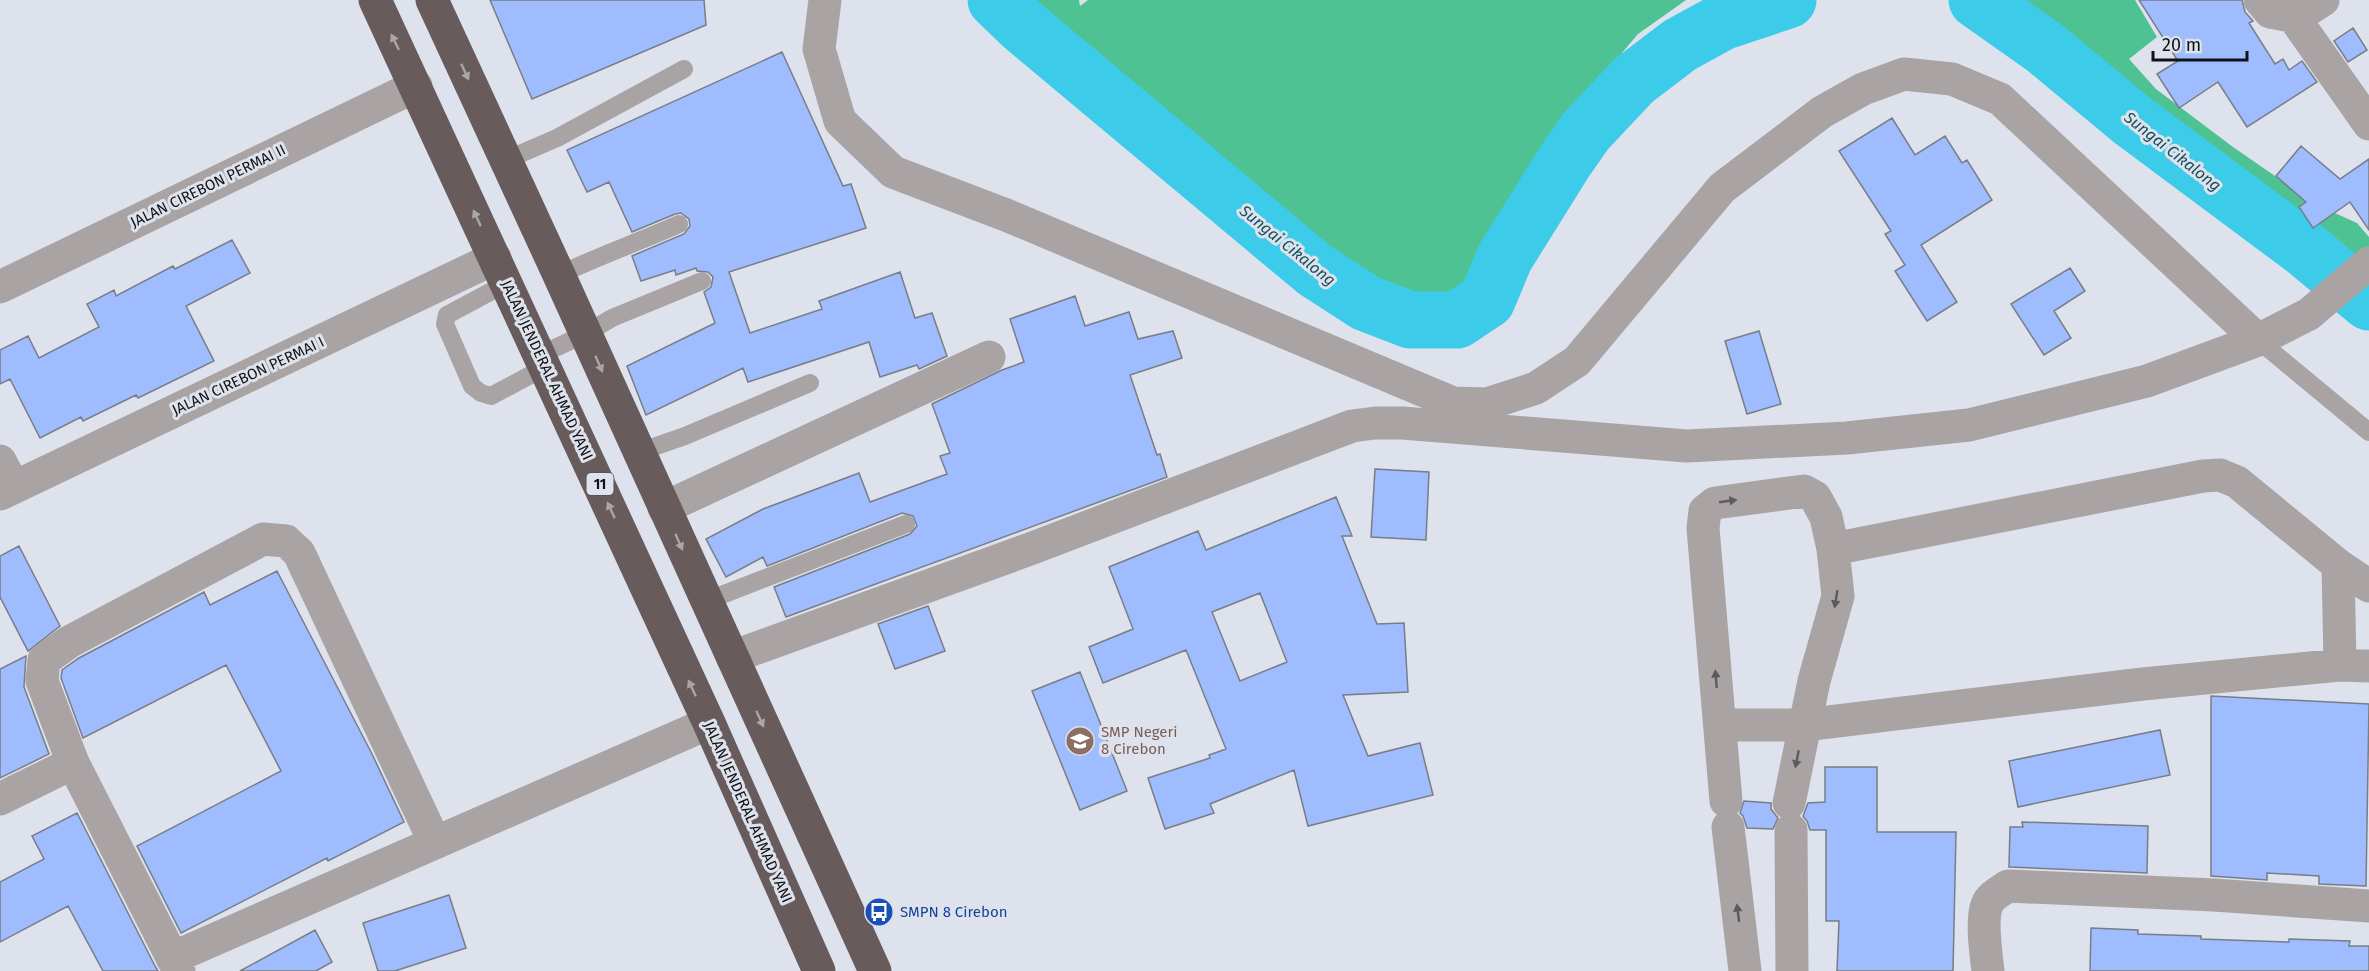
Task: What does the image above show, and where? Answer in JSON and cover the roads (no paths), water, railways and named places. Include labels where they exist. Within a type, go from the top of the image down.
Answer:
[{"type":"highway","name":"JALAN JENDERAL AHMAD YANI","points":[[375,0],[709,723],[819,971]]},
{"type":"highway","points":[[432,0],[875,971]]},
{"type":"street","points":[[825,0],[819,49],[840,121],[893,172],[1006,215],[1453,403],[1486,404],[1536,388],[1577,361],[1722,188],[1822,112],[1863,88],[1904,74],[1952,79],[2000,99],[2258,340]]},
{"type":"street","points":[[2260,0],[2270,12],[2293,16],[2306,12],[2323,0]]},
{"type":"street","points":[[2293,16],[2369,124]]},
{"type":"street","name":"JALAN CIREBON PERMAI II","points":[[0,287],[416,86]]},
{"type":"street","points":[[732,657],[1030,549],[1352,426],[1402,423],[1687,446],[1847,438],[1969,426],[2147,381],[2258,340],[2309,314],[2369,263]]},
{"type":"street","name":"JALAN CIREBON PERMAI I","points":[[5,481],[501,270]]},
{"type":"street","points":[[664,508],[989,357]]},
{"type":"street","points":[[1833,549],[2220,475],[2237,482],[2338,565],[2369,586]]},
{"type":"street","points":[[1745,971],[1727,814],[1703,528],[1705,511],[1715,503],[1804,491],[1815,497],[1826,517],[1833,549],[1838,596],[1804,725],[1790,816],[1792,971]]},
{"type":"street","points":[[435,843],[299,553],[286,541],[263,539],[69,642],[44,660],[42,681],[74,763],[175,964],[435,843],[709,723]]},
{"type":"street","points":[[1720,724],[1804,725],[2143,684],[2354,665],[2338,565]]},
{"type":"street","points":[[0,799],[74,763]]},
{"type":"street","points":[[1988,971],[1984,937],[1987,904],[2008,886],[2369,906]]},
{"type":"lane","points":[[506,160],[557,138],[684,69]]},
{"type":"lane","points":[[559,275],[679,224]]},
{"type":"lane","points":[[501,270],[447,315],[445,324],[472,386],[481,393],[491,396],[536,372],[540,355],[585,334],[612,318],[702,281]]},
{"type":"lane","points":[[2258,340],[2369,432]]},
{"type":"lane","points":[[639,452],[685,436],[810,383]]},
{"type":"lane","points":[[706,601],[906,524]]},
{"type":"waterway","name":"Sungai Cikalong","points":[[996,0],[1023,26],[1315,270],[1366,303],[1410,320],[1457,320],[1487,300],[1505,257],[1565,161],[1586,131],[1634,80],[1680,45],[1722,22],[1788,0]]},
{"type":"waterway","name":"Sungai Cikalong","points":[[1977,0],[2045,48],[2133,121],[2305,249],[2369,302]]},
{"type":"place","name":"SMP Negeri 8 Cirebon","points":[[1080,741]]},
{"type":"place","name":"SMPN 8 Cirebon","points":[[879,912]]}]
